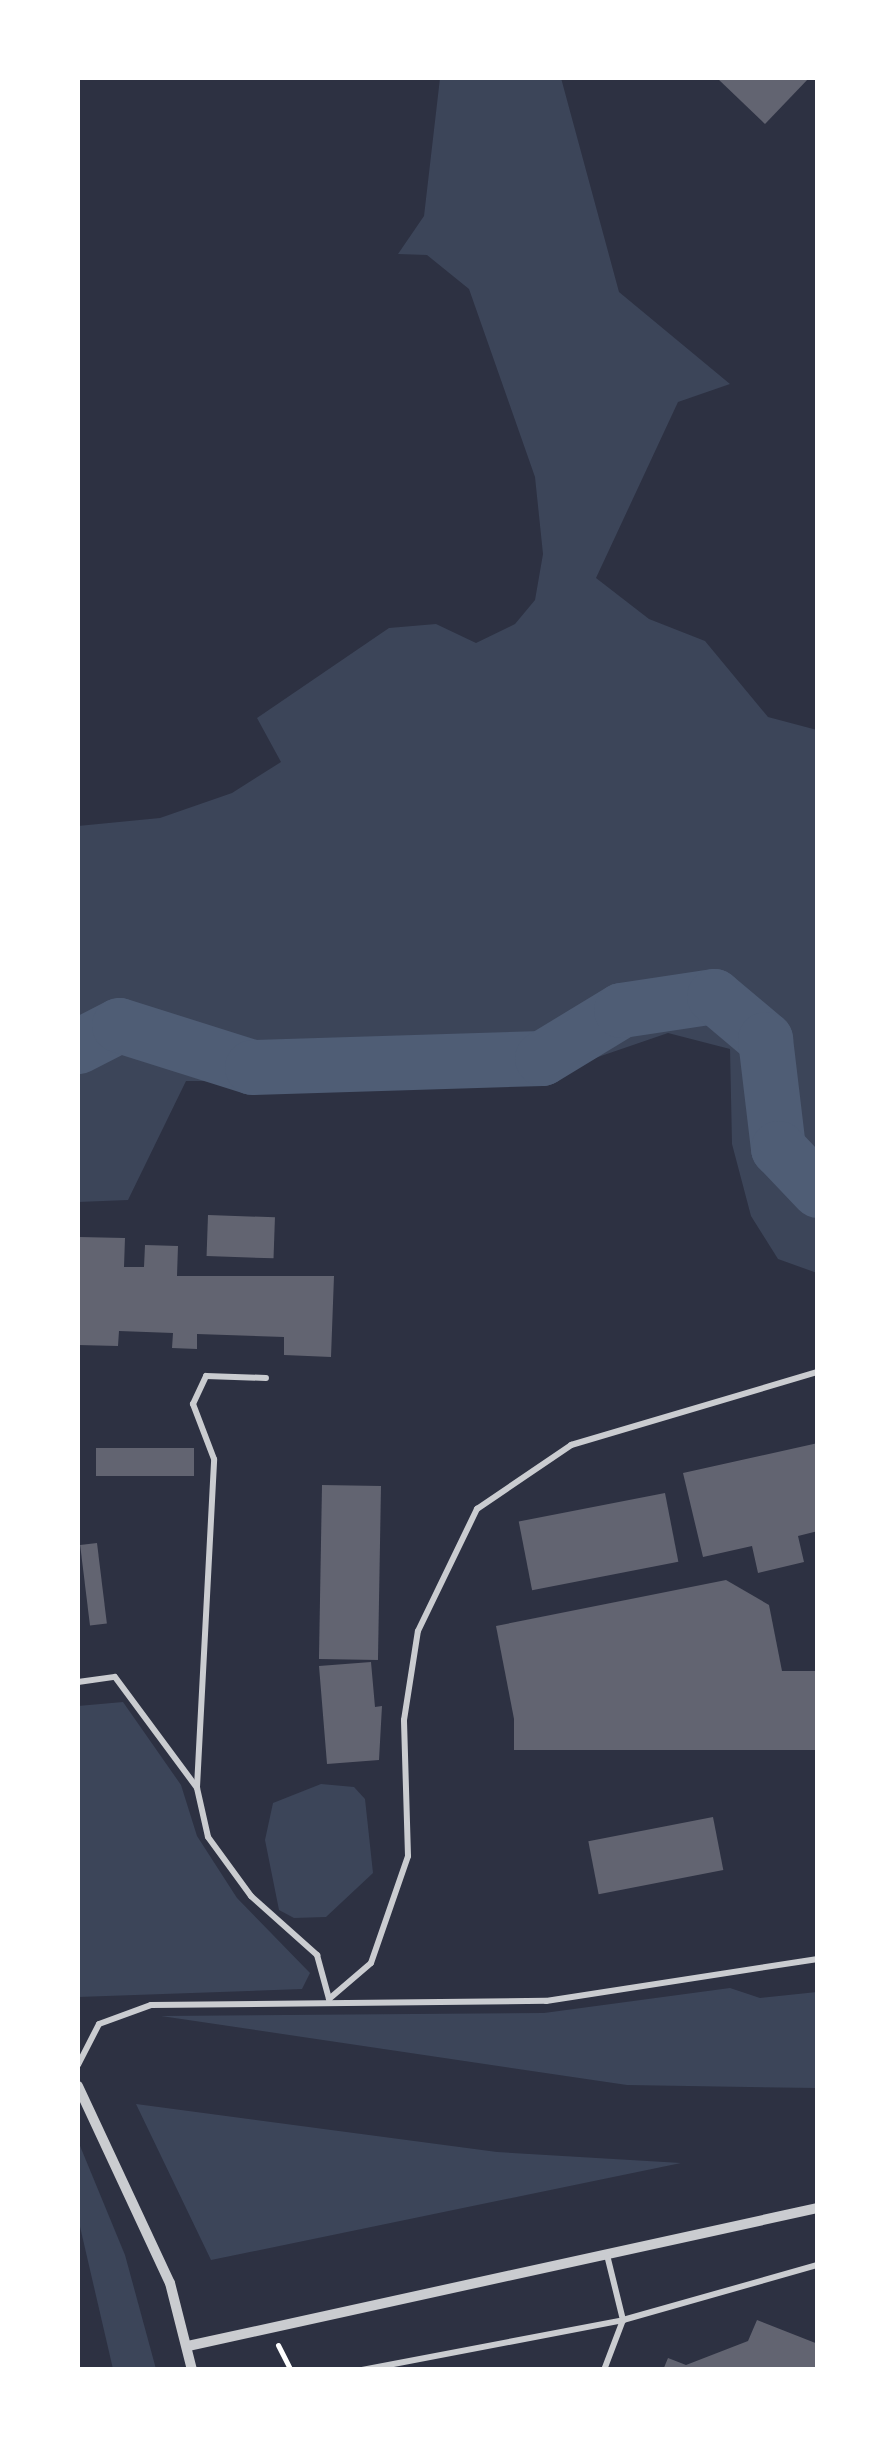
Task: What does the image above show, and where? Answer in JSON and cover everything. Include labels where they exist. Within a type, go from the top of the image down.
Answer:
[{"type":"street","points":[[78,2086],[170,2283],[192,2370]]},
{"type":"street","points":[[188,2346],[818,2208]]},
{"type":"lane","points":[[329,1999],[371,1964],[408,1856],[404,1720],[418,1631],[477,1509],[571,1445],[818,1372]]},
{"type":"lane","points":[[266,1378],[206,1376],[193,1404],[214,1458],[197,1788],[208,1838],[252,1896],[317,1955],[329,1999]]},
{"type":"lane","points":[[78,1682],[115,1677],[197,1788]]},
{"type":"lane","points":[[78,2065],[100,2024],[151,2004],[329,1999],[546,2001],[818,1959]]},
{"type":"lane","points":[[604,2370],[623,2320],[606,2253]]},
{"type":"lane","points":[[362,2370],[623,2320],[818,2265]]},
{"type":"shaded area","points":[[440,78],[561,78],[619,292],[730,384],[678,402],[596,578],[649,619],[705,641],[768,717],[817,730],[817,1273],[778,1259],[751,1216],[732,1144],[730,1049],[668,1033],[569,1067],[461,1082],[186,1081],[128,1200],[78,1202],[78,826],[160,818],[232,793],[281,762],[257,718],[389,628],[436,624],[476,643],[515,624],[535,600],[543,554],[535,477],[469,289],[427,255],[398,254],[424,216]]},
{"type":"shaded area","points":[[123,1702],[181,1785],[197,1836],[237,1898],[310,1973],[302,1989],[78,1997],[78,1706]]},
{"type":"shaded area","points":[[321,1784],[354,1787],[365,1799],[373,1873],[326,1917],[294,1918],[279,1910],[265,1840],[273,1803]]},
{"type":"shaded area","points":[[730,1988],[760,1998],[817,1992],[817,2088],[627,2085],[161,2016],[544,2013]]},
{"type":"shaded area","points":[[136,2104],[497,2152],[681,2163],[211,2260]]},
{"type":"shaded area","points":[[78,2141],[125,2255],[156,2369],[113,2369],[78,2218]]},
{"type":"building","points":[[717,78],[809,78],[765,124]]},
{"type":"building","points":[[208,1215],[275,1217],[274,1258],[207,1256]]},
{"type":"building","points":[[79,1237],[125,1238],[124,1267],[144,1267],[145,1245],[178,1246],[177,1276],[334,1276],[331,1357],[284,1355],[284,1337],[197,1334],[197,1349],[172,1348],[173,1333],[119,1331],[118,1346],[78,1345]]},
{"type":"building","points":[[818,1443],[818,1531],[798,1536],[804,1562],[758,1573],[752,1546],[703,1557],[683,1473]]},
{"type":"building","points":[[96,1448],[194,1448],[194,1476],[96,1476]]},
{"type":"building","points":[[322,1485],[381,1486],[378,1660],[319,1659]]},
{"type":"building","points":[[665,1493],[678,1562],[532,1590],[519,1521]]},
{"type":"building","points":[[97,1543],[107,1623],[90,1625],[80,1545]]},
{"type":"building","points":[[726,1580],[769,1605],[782,1671],[515,1724],[496,1626]]},
{"type":"building","points":[[371,1662],[375,1707],[382,1706],[379,1760],[327,1764],[319,1666]]},
{"type":"building","points":[[514,1671],[818,1671],[818,1750],[514,1750]]},
{"type":"building","points":[[713,1817],[723,1870],[599,1894],[588,1841]]},
{"type":"building","points":[[757,2320],[818,2344],[818,2370],[663,2370],[668,2358],[686,2365],[748,2341]]},
{"type":"waterway","points":[[78,1046],[119,1025],[252,1067],[542,1058],[621,1010],[714,996],[765,1039],[778,1148],[818,1190]]}]
